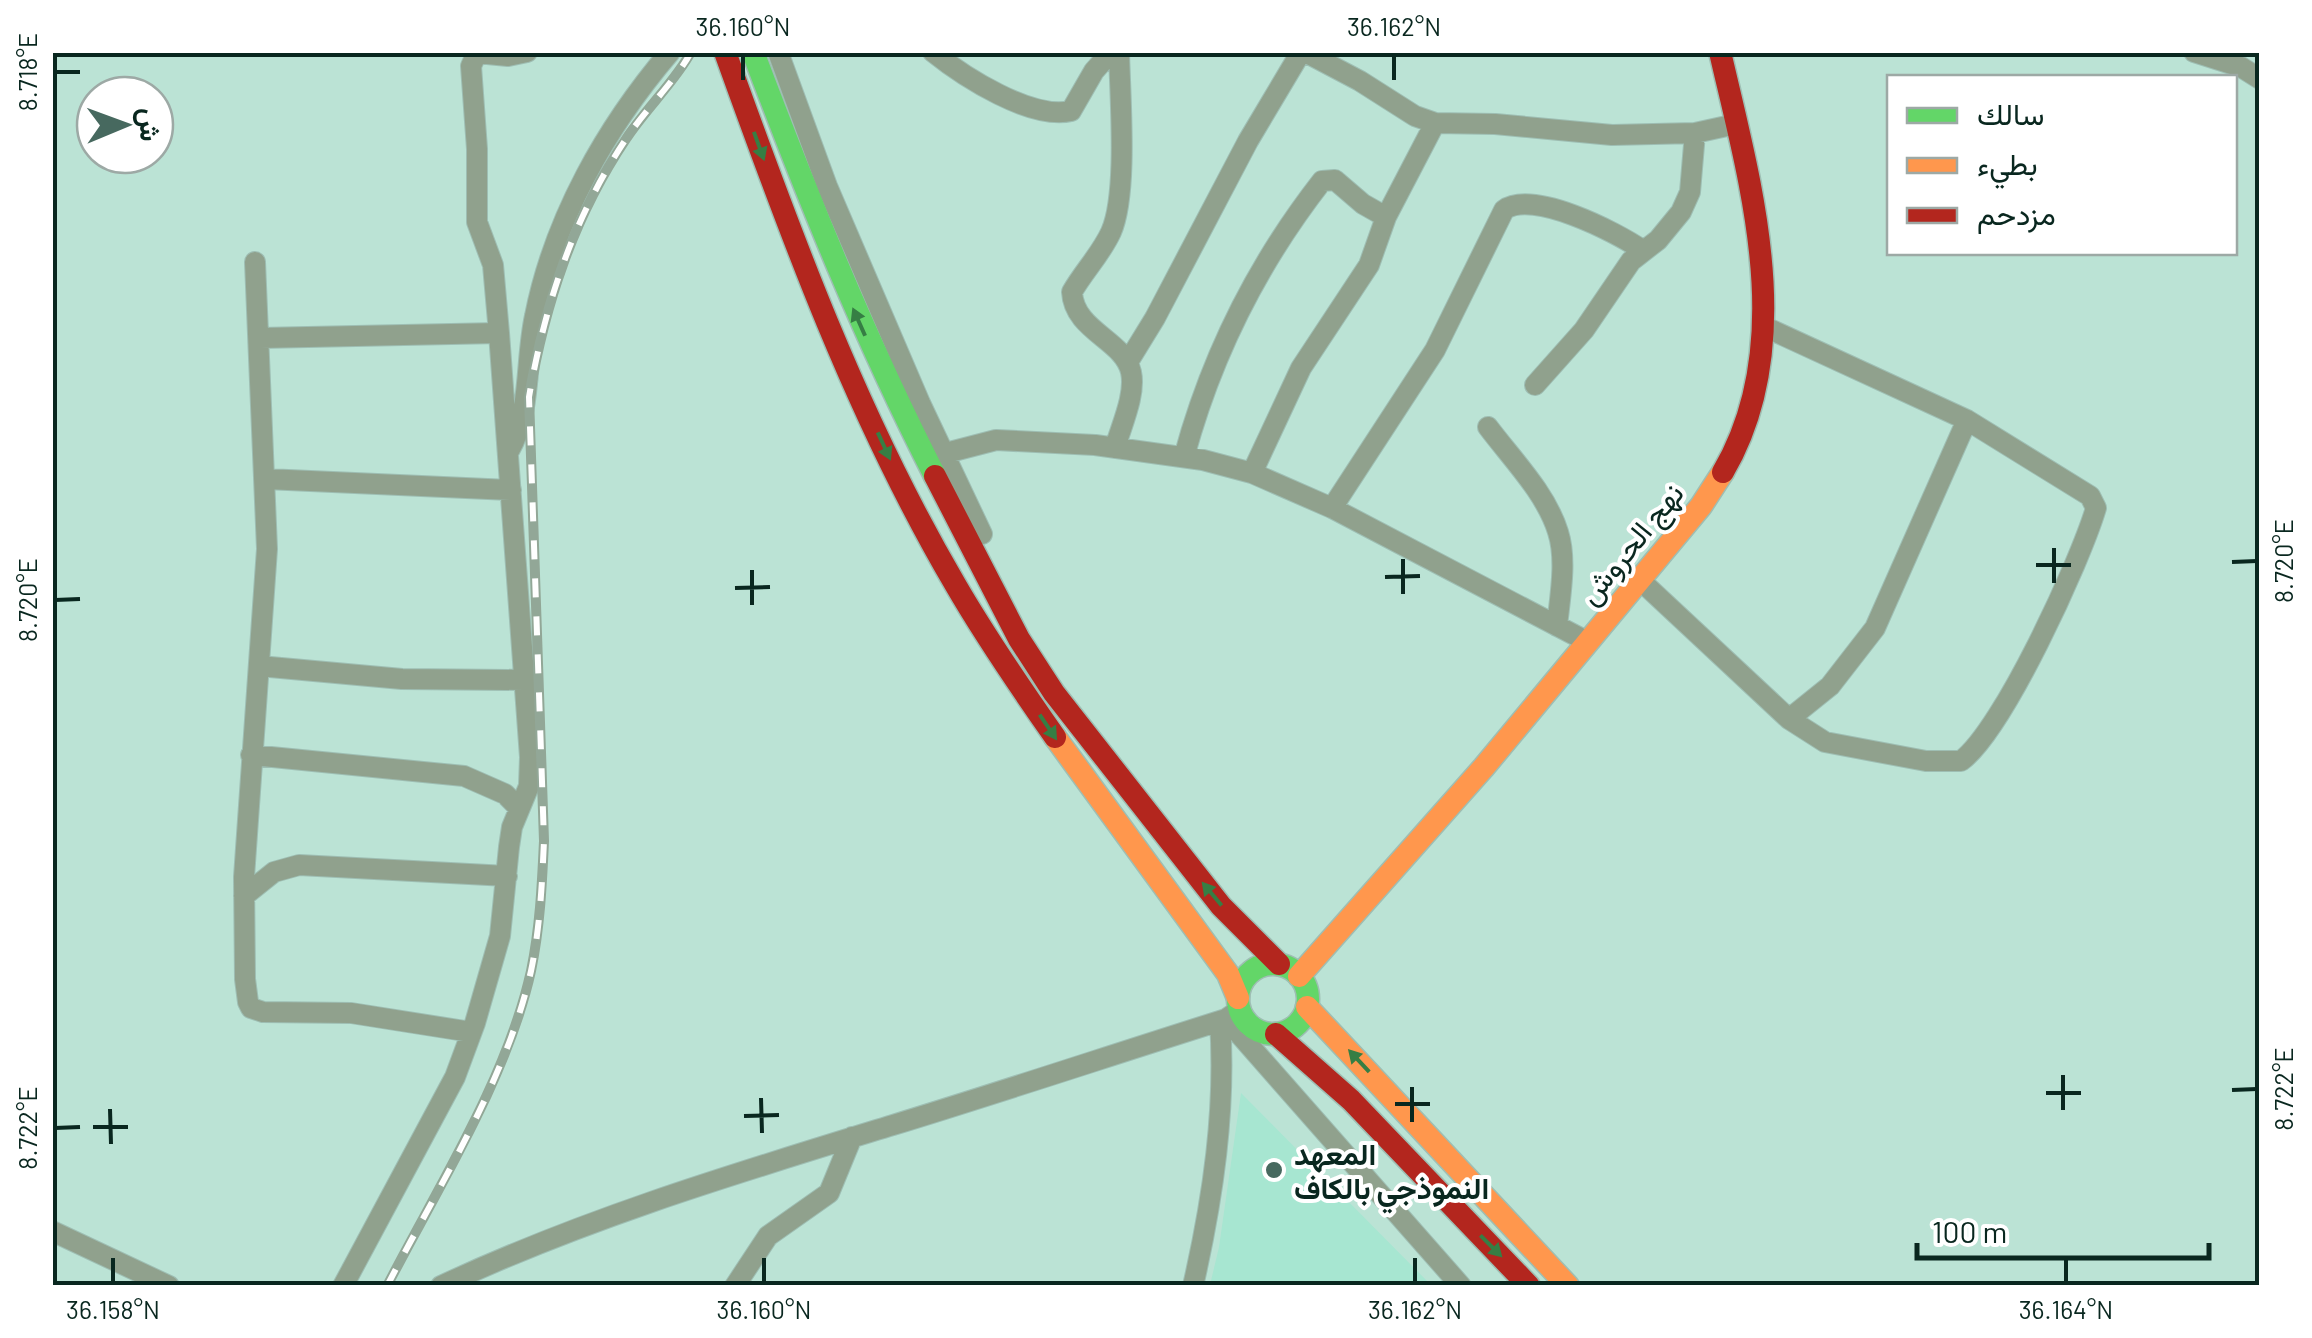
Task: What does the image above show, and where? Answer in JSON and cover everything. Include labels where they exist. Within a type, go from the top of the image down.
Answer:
[{"type":"main road","points":[[725,52],[816,295],[922,523],[1023,690],[1228,974],[1231,1012]]},
{"type":"main road","points":[[753,52],[819,228],[886,380],[1019,638],[1054,693],[1221,906],[1305,986],[1307,1007],[1296,1026],[1276,1034],[1260,1032],[1231,1012]]},
{"type":"main road","name":"نهج الحروش","points":[[1289,970],[1484,768],[1701,506],[1730,462],[1758,380],[1763,326],[1747,176],[1720,52]]},
{"type":"main road","points":[[1231,1012],[1240,986],[1256,968],[1289,970]]},
{"type":"main road","points":[[1307,1007],[1568,1286]]},
{"type":"main road","points":[[1276,1034],[1351,1100],[1529,1286]]},
{"type":"street","points":[[343,1286],[455,1077],[472,1032],[500,936],[509,847],[529,786],[499,333],[492,266],[477,222],[471,66],[477,53],[508,56],[527,52]]},
{"type":"street","points":[[508,453],[523,423],[535,315],[568,215],[604,144],[670,52]]},
{"type":"street","points":[[778,52],[835,204],[920,403],[1008,592],[1019,638]]},
{"type":"street","points":[[932,52],[1008,99],[1056,115],[1071,111],[1094,71],[1111,52]]},
{"type":"street","points":[[1114,448],[1132,375],[1128,362],[1098,336],[1072,299],[1078,282],[1112,231],[1116,212],[1120,166],[1118,52]]},
{"type":"street","points":[[1128,362],[1248,141],[1303,52],[1360,80],[1416,116],[1436,123],[1495,124],[1612,135],[1695,133],[1736,124]]},
{"type":"street","points":[[2194,52],[2242,67],[2260,79]]},
{"type":"street","points":[[1252,473],[1301,368],[1369,265],[1386,217],[1436,123]]},
{"type":"street","points":[[1535,384],[1584,330],[1612,284],[1682,212],[1690,192],[1695,133]]},
{"type":"street","points":[[1184,457],[1202,393],[1238,312],[1301,208],[1322,181],[1335,180],[1362,204],[1386,217]]},
{"type":"street","points":[[1332,508],[1435,350],[1504,210],[1516,204],[1541,205],[1619,235],[1642,250]]},
{"type":"street","points":[[254,262],[267,549],[244,896],[244,979],[251,1008],[263,1012],[351,1013],[472,1032]]},
{"type":"street","points":[[1640,580],[1788,719],[1825,742],[1926,761],[1961,761],[1979,744],[2019,677],[2085,545],[2096,508],[2090,496],[1967,420],[1763,326]]},
{"type":"street","points":[[260,338],[499,333]]},
{"type":"street","points":[[1788,719],[1830,686],[1874,628],[1967,420]]},
{"type":"street","points":[[1488,427],[1551,514],[1560,536],[1562,573],[1557,626]]},
{"type":"street","points":[[946,453],[996,440],[1184,457],[1252,473],[1332,508],[1588,642]]},
{"type":"street","points":[[266,479],[511,490]]},
{"type":"street","points":[[259,666],[402,679],[524,680]]},
{"type":"street","points":[[252,755],[464,776],[505,794],[519,808]]},
{"type":"street","points":[[244,896],[274,872],[299,866],[507,876]]},
{"type":"street","points":[[441,1286],[556,1235],[748,1168],[852,1138],[1231,1012]]},
{"type":"street","points":[[1193,1286],[1214,1178],[1231,1012]]},
{"type":"street","points":[[1231,1012],[1461,1286]]},
{"type":"street","points":[[735,1286],[768,1236],[830,1193],[852,1138]]},
{"type":"street","points":[[52,1231],[169,1286]]},
{"type":"shaded area","name":"المعهد النموذجي بالكاف","points":[[1241,1093],[1431,1285],[1210,1285]]},
{"type":"railway","points":[[387,1286],[449,1171],[506,1052],[534,955],[544,841],[529,397],[543,329],[576,231],[607,169],[691,52]]},
{"type":"traffic: fast","points":[[753,52],[838,267],[935,476]]},
{"type":"traffic: fast","points":[[1273,964],[1298,974],[1308,999],[1298,1024],[1273,1034],[1248,1024],[1238,999],[1248,974],[1273,964]]},
{"type":"traffic: slow","points":[[1299,976],[1484,767],[1701,506],[1723,472]]},
{"type":"traffic: slow","points":[[1055,737],[1228,974],[1238,998]]},
{"type":"traffic: slow","points":[[1307,1007],[1568,1286]]},
{"type":"traffic: jam","points":[[725,52],[800,256],[887,456],[966,603],[1055,737]]},
{"type":"traffic: jam","points":[[1720,52],[1754,210],[1763,318],[1759,371],[1746,423],[1723,472]]},
{"type":"traffic: jam","points":[[935,476],[1019,639],[1054,693],[1221,906],[1279,964]]},
{"type":"traffic: jam","points":[[1276,1034],[1351,1100],[1529,1286]]},
{"type":"place","name":"المعهد النموذجي بالكاف","points":[[1274,1170]]}]
